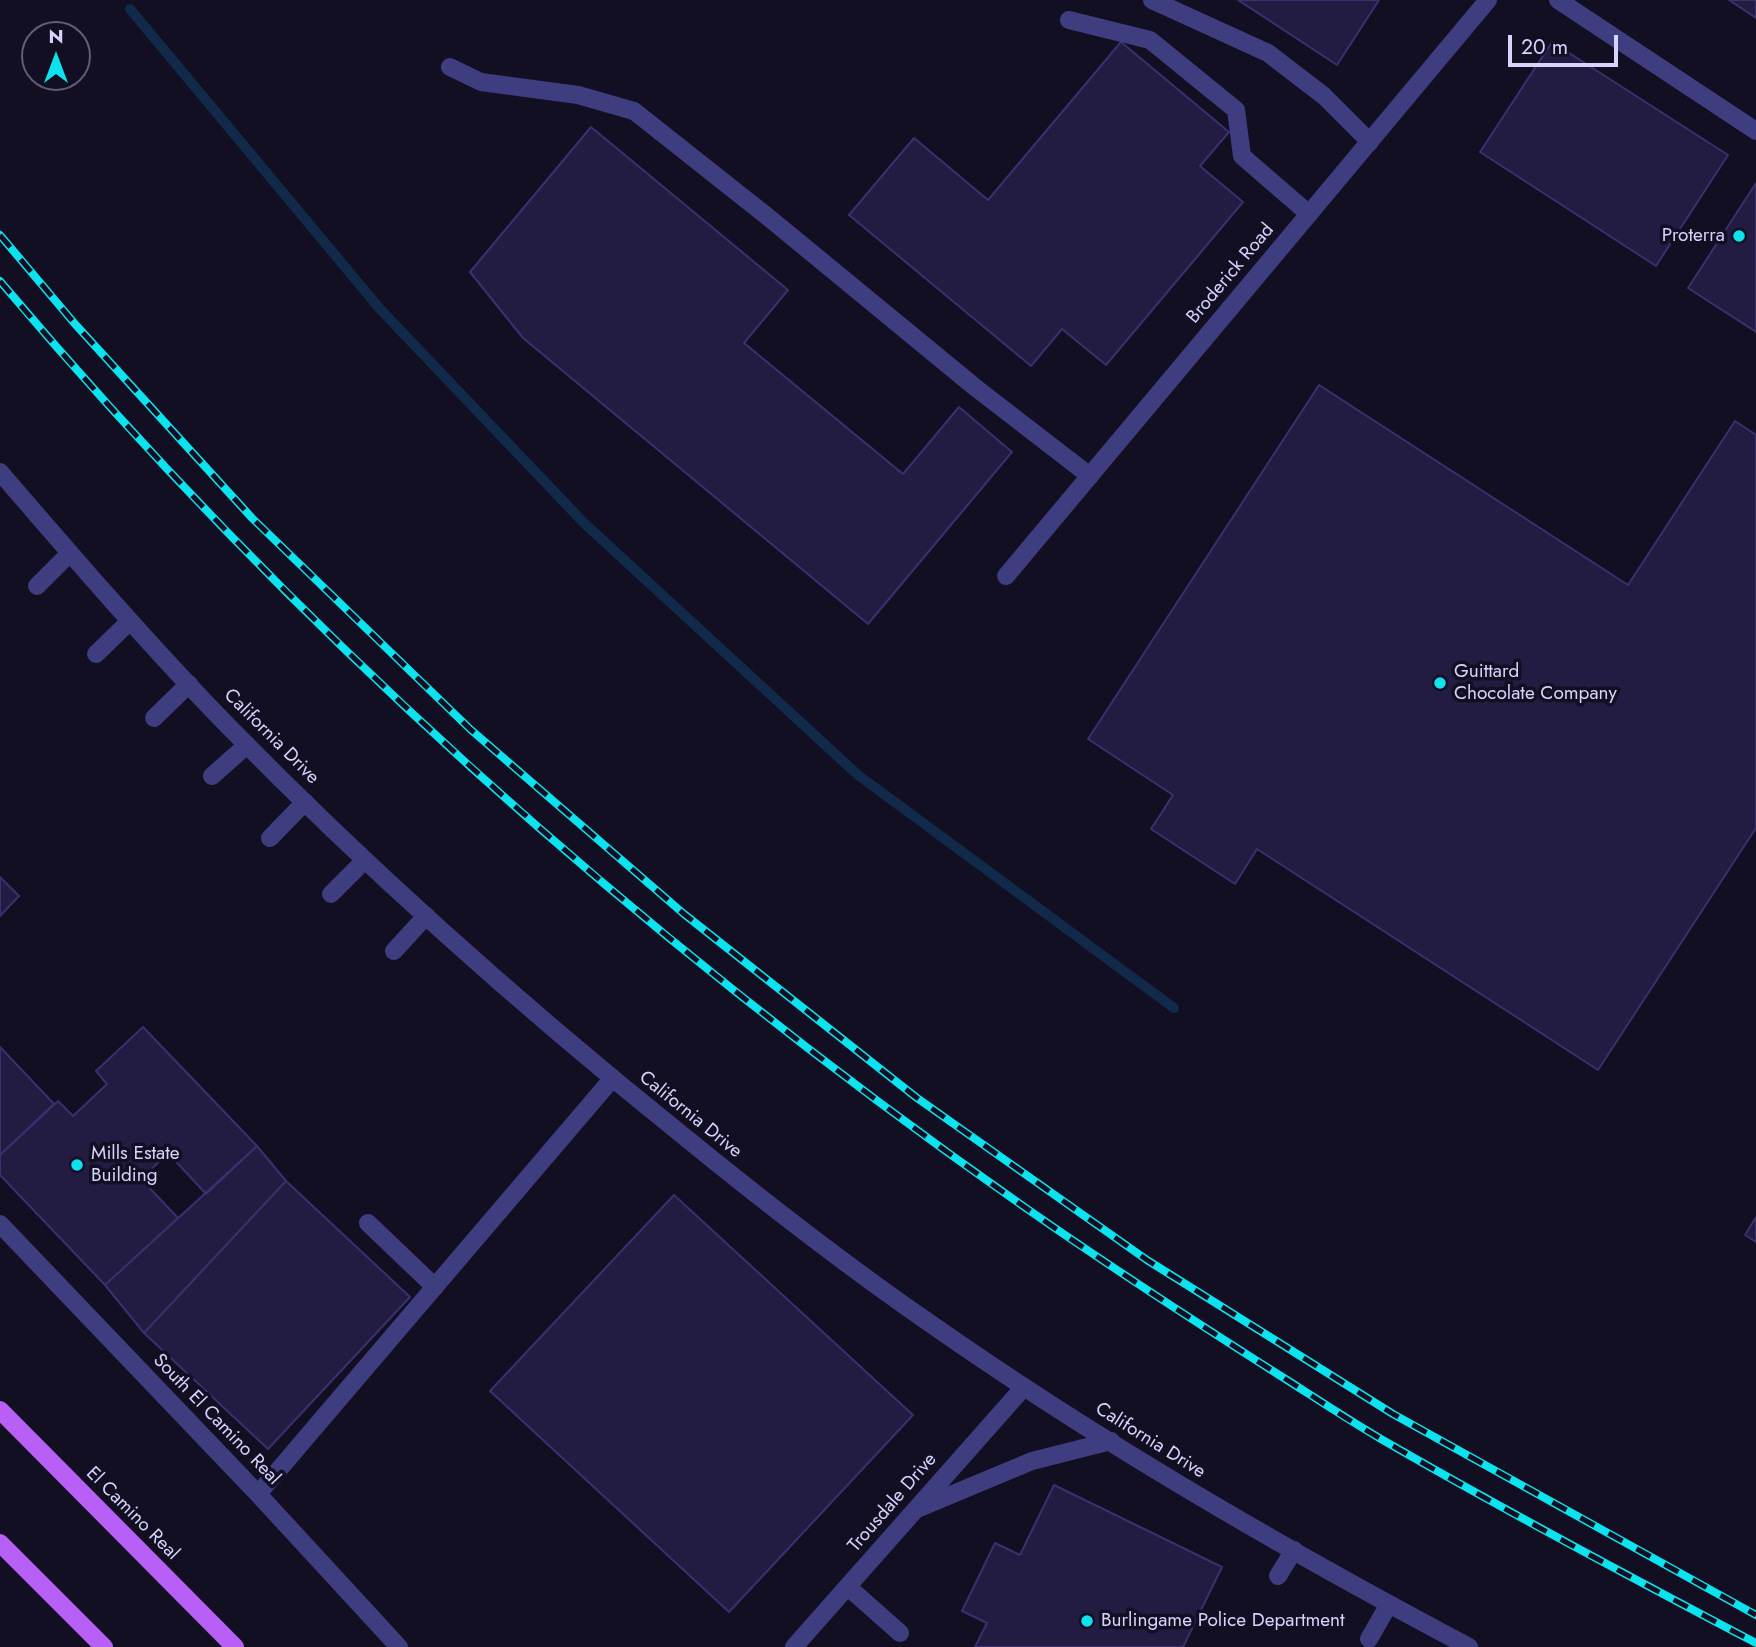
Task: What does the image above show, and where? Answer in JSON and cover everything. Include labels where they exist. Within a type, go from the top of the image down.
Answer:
[{"type":"main road","name":"El Camino Real","points":[[0,1410],[235,1647]]},
{"type":"main road","points":[[0,1543],[104,1647]]},
{"type":"street","points":[[1152,0],[1268,53],[1324,96],[1370,142]]},
{"type":"street","name":"Broderick Road","points":[[1006,576],[1488,0]]},
{"type":"street","points":[[1558,0],[1756,131]]},
{"type":"street","points":[[1069,20],[1150,40],[1236,110],[1242,156],[1309,214]]},
{"type":"street","points":[[450,67],[481,82],[578,94],[634,111],[768,216],[976,388],[1090,476]]},
{"type":"street","name":"California Drive","points":[[0,472],[130,621],[189,684],[247,745],[365,860],[612,1079],[753,1192],[930,1324],[1142,1463],[1469,1647]]},
{"type":"street","points":[[37,586],[70,553]]},
{"type":"street","points":[[96,654],[130,621]]},
{"type":"street","points":[[154,718],[189,684]]},
{"type":"street","points":[[212,776],[247,745]]},
{"type":"street","points":[[270,838],[305,802]]},
{"type":"street","points":[[331,894],[365,860]]},
{"type":"street","points":[[394,951],[426,916]]},
{"type":"street","points":[[258,1494],[612,1079]]},
{"type":"street","points":[[368,1223],[435,1287]]},
{"type":"street","name":"South El Camino Real","points":[[0,1224],[258,1494],[398,1647]]},
{"type":"street","name":"Trousdale Drive","points":[[794,1647],[1024,1387]]},
{"type":"street","points":[[917,1508],[1032,1461],[1111,1441]]},
{"type":"street","points":[[1278,1576],[1294,1550]]},
{"type":"street","points":[[848,1587],[900,1633]]},
{"type":"street","points":[[1368,1639],[1389,1604]]},
{"type":"building","points":[[1238,0],[1379,0],[1337,65]]},
{"type":"building","points":[[1729,0],[1756,0],[1756,18]]},
{"type":"building","points":[[1121,42],[1229,132],[1200,166],[1243,202],[1106,365],[1062,329],[1031,366],[849,215],[914,138],[988,200]]},
{"type":"building","points":[[1552,42],[1728,155],[1656,266],[1480,152]]},
{"type":"building","points":[[591,127],[788,290],[744,343],[903,474],[959,407],[1012,452],[868,624],[523,338],[470,272]]},
{"type":"building","name":"Proterra","points":[[1756,183],[1756,332],[1688,288]]},
{"type":"building","name":"Guittard Chocolate Company","points":[[1319,385],[1628,585],[1735,421],[1756,435],[1756,828],[1598,1070],[1257,849],[1235,884],[1151,829],[1173,795],[1088,739]]},
{"type":"building","points":[[0,877],[19,896],[0,916]]},
{"type":"building","name":"Mills Estate Building","points":[[143,1027],[257,1146],[206,1194],[168,1153],[141,1179],[178,1218],[105,1285],[0,1175],[0,1155],[58,1101],[73,1116],[107,1084],[96,1071]]},
{"type":"building","points":[[0,1047],[54,1104],[0,1155]]},
{"type":"building","points":[[257,1146],[286,1181],[144,1333],[105,1285]]},
{"type":"building","points":[[286,1181],[410,1297],[268,1449],[144,1333]]},
{"type":"building","points":[[674,1195],[913,1415],[729,1612],[490,1391]]},
{"type":"building","points":[[1756,1217],[1756,1242],[1745,1235]]},
{"type":"building","points":[[1054,1485],[1222,1567],[1183,1647],[975,1647],[987,1623],[962,1611],[995,1543],[1020,1555]]},
{"type":"waterway","points":[[130,9],[380,309],[584,523],[858,775],[1174,1008]]},
{"type":"railway","points":[[0,235],[75,324],[252,518],[470,729],[684,914],[917,1098],[1147,1260],[1393,1414],[1756,1615]]},
{"type":"railway","points":[[0,281],[114,411],[232,537],[355,659],[482,777],[612,890],[746,1000],[883,1105],[1023,1206],[1328,1406],[1474,1492],[1756,1643]]},
{"type":"place","name":"Proterra","points":[[1739,236]]},
{"type":"place","name":"Guittard Chocolate Company","points":[[1440,683]]},
{"type":"place","name":"Mills Estate Building","points":[[77,1165]]},
{"type":"place","name":"Burlingame Police Department","points":[[1087,1621]]}]
